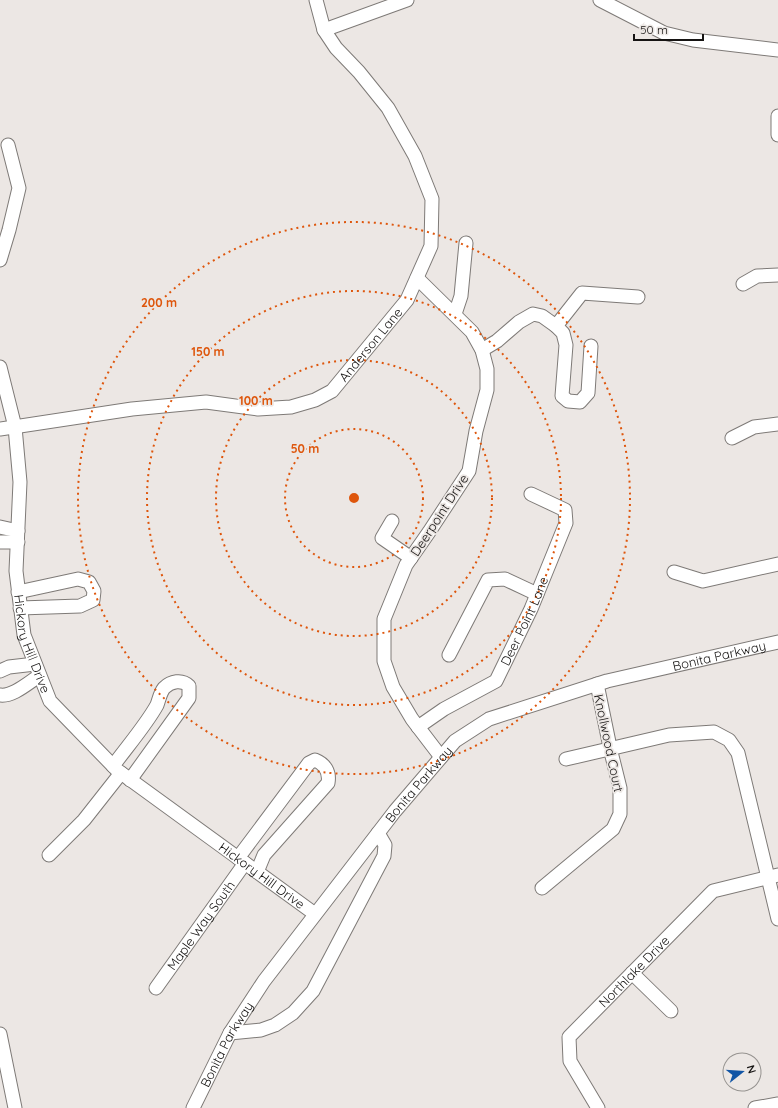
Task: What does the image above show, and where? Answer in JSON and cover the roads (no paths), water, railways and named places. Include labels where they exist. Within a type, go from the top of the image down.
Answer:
[{"type":"street","name":"Anderson Lane","points":[[0,429],[132,409],[206,402],[258,409],[291,406],[315,400],[332,391],[407,300],[432,246],[432,199],[415,156],[388,108],[355,67],[336,48],[324,30],[316,0]]},
{"type":"street","points":[[324,30],[407,0]]},
{"type":"street","points":[[600,0],[664,33],[693,40],[778,50]]},
{"type":"street","points":[[778,116],[778,135]]},
{"type":"street","points":[[0,260],[19,188],[8,145]]},
{"type":"street","points":[[455,314],[461,296],[466,243]]},
{"type":"street","points":[[743,284],[757,276],[778,275]]},
{"type":"street","name":"Deerpoint Drive","points":[[417,278],[472,332],[482,350],[487,369],[487,390],[476,431],[468,471],[430,532],[406,565],[384,619],[384,662],[393,687],[418,727],[441,758]]},
{"type":"street","points":[[556,326],[582,293],[638,297]]},
{"type":"street","points":[[482,350],[497,341],[518,322],[533,314],[542,316],[563,333],[566,345],[562,396],[568,401],[580,402],[588,393],[591,346]]},
{"type":"street","name":"Hickory Hill Drive","points":[[0,367],[15,427],[20,482],[16,571],[24,635],[50,701],[121,773],[315,914]]},
{"type":"street","points":[[732,438],[754,427],[778,424]]},
{"type":"street","name":"Deer Point Lane","points":[[418,727],[444,709],[496,681],[537,594],[566,523],[566,515],[564,510],[531,494]]},
{"type":"street","points":[[392,521],[382,538],[410,558]]},
{"type":"street","points":[[0,527],[18,537]]},
{"type":"street","points":[[0,542],[18,537]]},
{"type":"street","points":[[674,572],[703,581],[778,564]]},
{"type":"street","points":[[18,592],[78,579],[88,582],[94,592],[92,600],[80,606],[20,608]]},
{"type":"street","points":[[449,655],[488,580],[505,579],[537,594]]},
{"type":"street","name":"Bonita Parkway","points":[[193,1108],[230,1033],[264,981],[378,833],[455,741],[489,719],[597,684],[778,642]]},
{"type":"street","points":[[0,671],[9,667],[37,670]]},
{"type":"street","points":[[0,695],[4,696],[15,691],[37,670]]},
{"type":"street","points":[[49,855],[84,820],[121,773],[189,698],[189,686],[187,684],[181,681],[165,688],[121,773]]},
{"type":"street","name":"Knollwood Court","points":[[542,888],[613,829],[620,814],[620,788],[610,749],[597,684]]},
{"type":"street","points":[[566,759],[669,735],[714,732],[729,740],[738,753],[773,876],[778,919]]},
{"type":"street","name":"Maple Way South","points":[[156,988],[241,860],[309,763],[315,760],[323,764],[329,776],[328,782],[264,855],[257,872]]},
{"type":"street","points":[[230,1033],[261,1030],[275,1025],[293,1013],[313,992],[384,856],[385,845],[378,833]]},
{"type":"street","name":"Northlake Drive","points":[[598,1108],[570,1061],[569,1037],[714,891],[773,876]]},
{"type":"street","points":[[632,973],[671,1011]]},
{"type":"street","points":[[0,1034],[5,1086],[15,1108]]},
{"type":"street","points":[[755,1108],[778,1104]]}]
